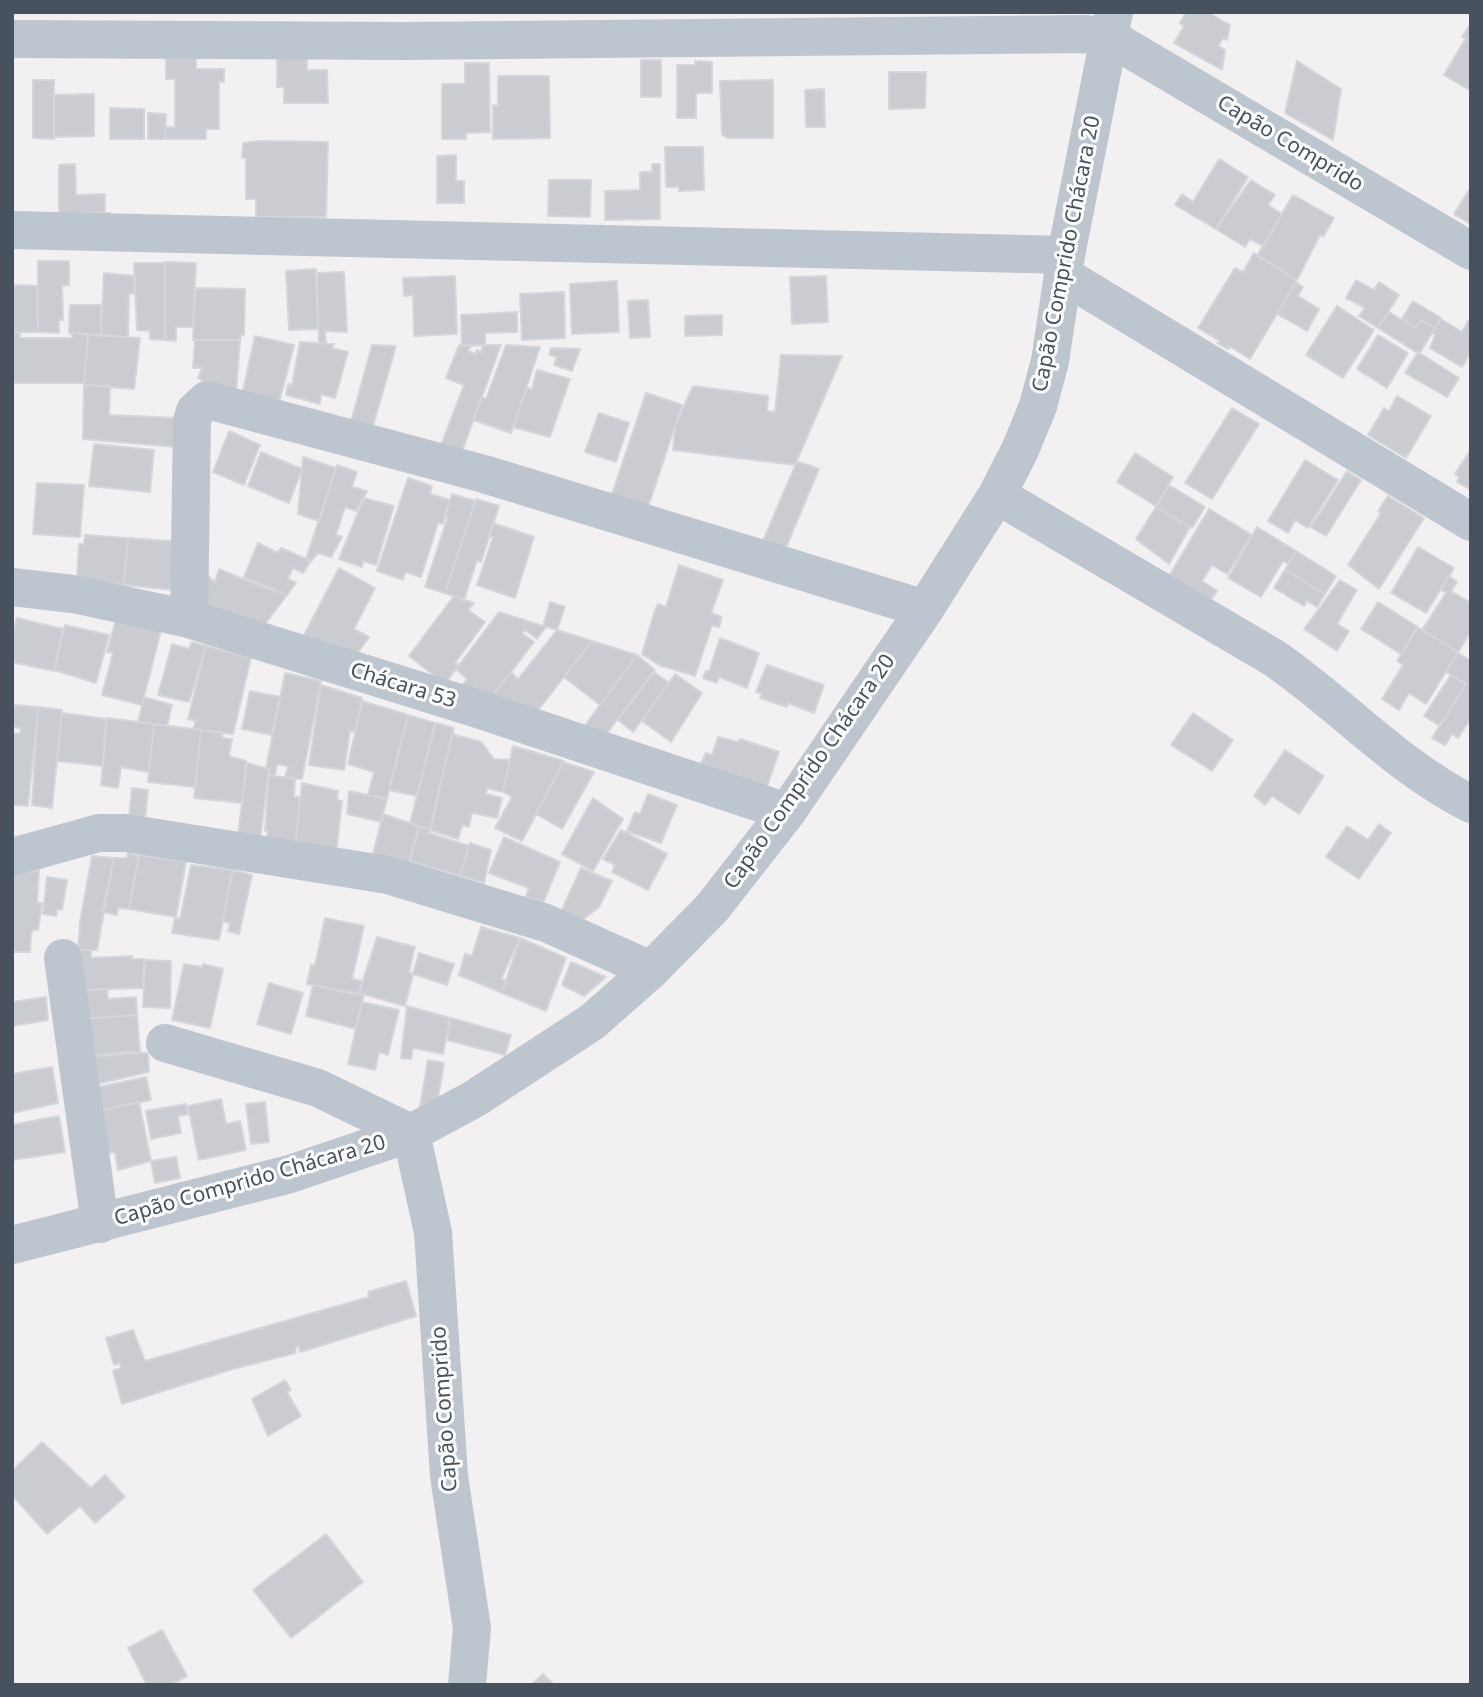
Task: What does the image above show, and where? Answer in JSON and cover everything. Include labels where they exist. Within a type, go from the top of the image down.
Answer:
[{"type":"street","points":[[12,39],[405,41],[1087,34],[1111,25]]},
{"type":"street","name":"Capão Comprido","points":[[1111,25],[1471,251]]},
{"type":"street","name":"Capão Comprido Chácara 20","points":[[12,1245],[290,1174],[411,1133],[474,1100],[592,1022],[651,970],[712,908],[787,812],[925,609],[997,495],[1038,406],[1050,361],[1064,265],[1111,25]]},
{"type":"street","points":[[12,230],[1064,265],[1471,522]]},
{"type":"street","points":[[189,619],[192,421],[195,411],[207,400],[484,474],[925,609]]},
{"type":"street","points":[[997,495],[1274,657],[1436,786],[1471,804]]},
{"type":"street","name":"Chácara 53","points":[[12,587],[73,594],[189,619],[475,708],[787,812]]},
{"type":"street","points":[[12,857],[99,833],[127,832],[388,875],[546,923],[651,970]]},
{"type":"street","points":[[63,958],[100,1224]]},
{"type":"street","points":[[165,1043],[318,1088],[411,1133]]},
{"type":"street","name":"Capão Comprido","points":[[411,1133],[433,1232],[449,1476],[472,1628],[467,1685]]},
{"type":"building","points":[[1186,12],[1207,12],[1230,25],[1227,40],[1223,38],[1218,46],[1225,50],[1222,70],[1174,43],[1184,26],[1180,23]]},
{"type":"building","points":[[1471,23],[1471,91],[1444,75],[1466,38],[1462,37]]},
{"type":"building","points":[[166,58],[196,58],[196,69],[224,69],[224,82],[219,82],[219,129],[206,129],[206,139],[165,139],[166,127],[175,127],[175,79],[166,79]]},
{"type":"building","points":[[277,58],[307,58],[307,70],[327,70],[328,103],[284,103],[284,87],[277,87]]},
{"type":"building","points":[[641,60],[661,60],[661,97],[641,97]]},
{"type":"building","points":[[695,61],[712,62],[712,93],[696,93],[696,118],[677,118],[677,65],[695,65]]},
{"type":"building","points":[[1297,61],[1341,89],[1333,140],[1285,113]]},
{"type":"building","points":[[465,63],[489,63],[490,132],[466,133],[466,139],[442,139],[442,84],[465,84]]},
{"type":"building","points":[[889,72],[926,72],[925,108],[889,109]]},
{"type":"building","points":[[498,76],[549,76],[550,138],[493,139],[493,105],[498,106]]},
{"type":"building","points":[[33,80],[54,80],[54,139],[33,138]]},
{"type":"building","points":[[773,80],[773,138],[728,138],[722,135],[720,81]]},
{"type":"building","points":[[824,89],[825,127],[806,127],[805,90]]},
{"type":"building","points":[[94,94],[94,136],[54,137],[54,95]]},
{"type":"building","points":[[110,108],[144,109],[144,139],[110,139]]},
{"type":"building","points":[[148,113],[166,114],[165,139],[148,139]]},
{"type":"building","points":[[328,142],[326,217],[256,217],[256,199],[246,199],[246,158],[242,158],[243,143]]},
{"type":"building","points":[[665,147],[703,147],[704,190],[679,191],[679,187],[666,187]]},
{"type":"building","points":[[456,155],[456,181],[464,181],[464,203],[437,203],[437,156]]},
{"type":"building","points":[[1219,159],[1248,177],[1216,229],[1175,205],[1182,194],[1193,202]]},
{"type":"building","points":[[75,164],[76,195],[105,194],[105,213],[110,213],[59,214],[59,165]]},
{"type":"building","points":[[652,164],[660,164],[660,219],[605,220],[605,191],[640,190],[640,172],[652,172]]},
{"type":"building","points":[[549,180],[591,180],[590,217],[548,216]]},
{"type":"building","points":[[1251,180],[1275,195],[1268,205],[1282,214],[1264,246],[1250,239],[1245,247],[1216,229]]},
{"type":"building","points":[[1471,187],[1471,221],[1469,223],[1454,214]]},
{"type":"building","points":[[1293,195],[1334,218],[1323,237],[1320,235],[1297,280],[1257,256]]},
{"type":"building","points":[[1254,253],[1297,280],[1250,359],[1229,346],[1228,349],[1217,343],[1220,341],[1198,328],[1235,268],[1243,272]]},
{"type":"building","points":[[38,261],[69,261],[69,285],[62,286],[63,320],[59,320],[59,333],[38,332]]},
{"type":"building","points":[[165,262],[196,263],[193,327],[176,327],[176,341],[165,340]]},
{"type":"building","points":[[134,263],[165,263],[165,340],[150,339],[150,331],[137,330]]},
{"type":"building","points":[[316,269],[318,329],[289,330],[286,271]]},
{"type":"building","points":[[344,272],[347,332],[325,331],[326,343],[319,343],[317,273]]},
{"type":"building","points":[[104,273],[134,276],[134,294],[129,294],[128,337],[101,335]]},
{"type":"building","points":[[455,276],[457,334],[414,336],[413,295],[404,296],[403,278]]},
{"type":"building","points":[[826,276],[828,322],[792,324],[790,277]]},
{"type":"building","points":[[1356,280],[1374,290],[1379,282],[1399,295],[1378,328],[1359,316],[1365,308],[1346,298]]},
{"type":"building","points":[[617,281],[619,332],[572,334],[570,284]]},
{"type":"building","points":[[1296,282],[1303,287],[1298,296],[1319,309],[1307,331],[1277,314]]},
{"type":"building","points":[[12,285],[37,286],[38,332],[12,332]]},
{"type":"building","points":[[195,288],[245,289],[244,335],[241,335],[240,340],[193,340]]},
{"type":"building","points":[[564,292],[565,338],[522,340],[520,294]]},
{"type":"building","points":[[648,300],[650,337],[630,338],[628,301]]},
{"type":"building","points":[[1413,301],[1441,318],[1435,328],[1421,320],[1416,328],[1402,319]]},
{"type":"building","points":[[70,305],[101,305],[101,335],[69,333]]},
{"type":"building","points":[[1337,306],[1374,330],[1343,378],[1306,355]]},
{"type":"building","points":[[517,312],[517,332],[485,333],[485,345],[462,346],[461,315]]},
{"type":"building","points":[[1389,312],[1416,328],[1421,320],[1435,328],[1419,354],[1378,328]]},
{"type":"building","points":[[722,315],[722,335],[685,336],[685,316]]},
{"type":"building","points":[[1441,319],[1462,332],[1468,321],[1471,323],[1471,351],[1462,367],[1430,348],[1435,335],[1432,333]]},
{"type":"building","points":[[12,332],[20,332],[20,338],[72,338],[72,333],[88,335],[84,383],[12,383]]},
{"type":"building","points":[[88,335],[140,338],[134,389],[84,385]]},
{"type":"building","points":[[1378,335],[1408,353],[1387,388],[1357,369]]},
{"type":"building","points":[[255,336],[294,345],[276,414],[241,399]]},
{"type":"building","points":[[195,340],[240,340],[236,394],[220,392],[198,378],[202,368],[193,368]]},
{"type":"building","points":[[300,342],[334,344],[332,348],[348,352],[335,398],[321,394],[320,404],[286,395],[288,384],[292,385]]},
{"type":"building","points":[[372,345],[396,346],[371,433],[348,433]]},
{"type":"building","points":[[459,345],[472,345],[468,351],[475,354],[477,350],[481,352],[483,345],[501,345],[461,454],[440,448],[464,385],[446,378]]},
{"type":"building","points":[[506,345],[540,347],[511,433],[473,420],[481,397],[486,399]]},
{"type":"building","points":[[551,348],[580,349],[572,371],[554,365],[557,357],[549,355]]},
{"type":"building","points":[[1418,352],[1459,378],[1447,397],[1405,373]]},
{"type":"building","points":[[781,355],[842,356],[795,465],[673,450],[675,426],[693,386],[768,396],[767,411],[775,412]]},
{"type":"building","points":[[537,370],[570,379],[550,437],[513,427],[527,388],[532,389]]},
{"type":"building","points":[[84,385],[110,386],[109,415],[178,418],[177,447],[83,439]]},
{"type":"building","points":[[646,393],[682,405],[645,516],[609,503]]},
{"type":"building","points":[[1397,396],[1431,416],[1406,458],[1368,435],[1384,408],[1389,411]]},
{"type":"building","points":[[1232,408],[1259,424],[1212,499],[1185,483]]},
{"type":"building","points":[[599,413],[629,423],[616,462],[585,452]]},
{"type":"building","points":[[229,431],[260,445],[244,485],[213,472]]},
{"type":"building","points":[[94,444],[154,450],[150,492],[89,486]]},
{"type":"building","points":[[1471,449],[1471,490],[1457,482],[1459,477],[1455,474]]},
{"type":"building","points":[[261,452],[302,469],[289,503],[248,486]]},
{"type":"building","points":[[1135,453],[1173,477],[1156,506],[1117,482]]},
{"type":"building","points":[[303,457],[336,468],[319,521],[298,514]]},
{"type":"building","points":[[1305,460],[1338,480],[1308,528],[1295,520],[1288,533],[1268,521]]},
{"type":"building","points":[[797,461],[819,469],[782,557],[760,548]]},
{"type":"building","points":[[337,465],[357,472],[352,487],[367,491],[356,511],[345,507],[336,535],[342,537],[331,557],[318,553],[311,561],[306,559]]},
{"type":"building","points":[[1347,471],[1361,480],[1326,536],[1311,527]]},
{"type":"building","points":[[408,478],[432,486],[430,494],[450,500],[443,524],[438,523],[421,577],[405,572],[403,580],[377,571]]},
{"type":"building","points":[[37,483],[84,485],[80,537],[33,534]]},
{"type":"building","points":[[1169,485],[1205,507],[1192,528],[1156,507]]},
{"type":"building","points":[[452,494],[475,501],[445,593],[425,587],[448,516],[445,515]]},
{"type":"building","points":[[1388,496],[1424,518],[1379,589],[1348,565],[1381,513],[1378,511]]},
{"type":"building","points":[[364,498],[394,506],[376,565],[363,561],[362,567],[339,559]]},
{"type":"building","points":[[476,499],[499,506],[481,562],[477,560],[464,600],[445,593]]},
{"type":"building","points":[[1156,507],[1190,527],[1169,564],[1136,539]]},
{"type":"building","points":[[1209,509],[1252,535],[1227,574],[1212,565],[1202,581],[1217,591],[1205,609],[1165,583]]},
{"type":"building","points":[[493,523],[534,537],[515,598],[477,585],[493,537],[489,536]]},
{"type":"building","points":[[1257,527],[1296,551],[1288,564],[1283,561],[1261,597],[1228,578]]},
{"type":"building","points":[[85,535],[128,538],[124,585],[77,579],[79,544],[84,544]]},
{"type":"building","points":[[128,538],[180,542],[174,590],[124,585]]},
{"type":"building","points":[[258,543],[278,553],[281,548],[311,561],[303,573],[293,568],[288,579],[296,583],[287,595],[244,577]]},
{"type":"building","points":[[1418,547],[1454,568],[1426,613],[1391,593]]},
{"type":"building","points":[[1296,551],[1336,576],[1325,594],[1285,570]]},
{"type":"building","points":[[679,565],[723,580],[711,613],[722,617],[719,627],[712,625],[695,676],[659,665],[642,654],[655,610],[658,604],[666,607]]},
{"type":"building","points":[[339,568],[375,588],[354,629],[369,637],[351,662],[303,637]]},
{"type":"building","points":[[219,569],[287,595],[262,628],[201,612],[207,575],[215,582]]},
{"type":"building","points":[[1285,570],[1325,594],[1317,607],[1307,601],[1304,606],[1274,588]]},
{"type":"building","points":[[1449,576],[1457,582],[1451,591],[1471,603],[1471,631],[1458,652],[1422,630],[1446,593],[1441,590]]},
{"type":"building","points":[[1340,580],[1357,590],[1337,624],[1349,631],[1337,651],[1304,629]]},
{"type":"building","points":[[454,596],[474,603],[468,610],[485,622],[455,663],[459,665],[445,684],[409,656]]},
{"type":"building","points":[[550,602],[565,607],[557,630],[543,626]]},
{"type":"building","points":[[1378,602],[1418,627],[1401,654],[1361,629]]},
{"type":"building","points":[[499,612],[546,627],[537,639],[525,630],[522,633],[534,642],[487,703],[457,692],[467,679],[456,669]]},
{"type":"building","points":[[17,618],[63,629],[54,671],[12,662],[12,637]]},
{"type":"building","points":[[116,619],[161,630],[142,705],[102,695],[113,653],[107,652]]},
{"type":"building","points":[[65,625],[109,635],[96,683],[54,670]]},
{"type":"building","points":[[1417,627],[1458,652],[1426,704],[1409,693],[1399,710],[1382,699],[1403,665],[1397,661]]},
{"type":"building","points":[[557,630],[592,641],[532,718],[487,703],[511,672],[518,679]]},
{"type":"building","points":[[720,638],[759,653],[747,688],[719,677],[717,683],[703,678],[706,671],[709,672]]},
{"type":"building","points":[[592,641],[637,655],[600,705],[564,677]]},
{"type":"building","points":[[192,642],[206,646],[189,702],[158,695],[172,644],[189,649]]},
{"type":"building","points":[[206,646],[251,658],[233,734],[193,729],[196,721],[188,719]]},
{"type":"building","points":[[1458,653],[1471,661],[1471,718],[1458,738],[1452,734],[1445,745],[1432,738],[1466,684],[1446,672]]},
{"type":"building","points":[[637,655],[655,670],[601,741],[583,728]]},
{"type":"building","points":[[767,665],[824,685],[814,713],[788,703],[787,707],[760,698],[762,694],[756,692]]},
{"type":"building","points":[[654,672],[669,683],[633,732],[618,720]]},
{"type":"building","points":[[285,673],[321,681],[302,779],[285,777],[288,766],[277,764],[275,776],[269,775],[269,769],[266,768]]},
{"type":"building","points":[[675,674],[702,693],[671,742],[642,721]]},
{"type":"building","points":[[1451,675],[1466,684],[1440,726],[1424,716]]},
{"type":"building","points":[[321,685],[362,698],[355,732],[350,731],[344,770],[309,765]]},
{"type":"building","points":[[250,691],[280,697],[272,735],[242,729]]},
{"type":"building","points":[[144,697],[172,705],[167,726],[138,722]]},
{"type":"building","points":[[362,701],[408,715],[387,799],[368,795],[374,772],[348,764]]},
{"type":"building","points":[[14,705],[38,707],[28,806],[12,805],[12,733],[20,734],[21,728],[12,727]]},
{"type":"building","points":[[38,707],[62,710],[52,808],[32,805]]},
{"type":"building","points":[[62,713],[106,719],[103,766],[57,761]]},
{"type":"building","points":[[1193,713],[1233,740],[1212,771],[1171,745]]},
{"type":"building","points":[[408,715],[435,723],[417,796],[389,790]]},
{"type":"building","points":[[107,718],[154,724],[149,772],[121,767],[118,788],[101,785]]},
{"type":"building","points":[[436,723],[454,728],[430,830],[410,823]]},
{"type":"building","points":[[154,724],[201,730],[195,787],[148,782]]},
{"type":"building","points":[[201,730],[223,733],[222,738],[232,739],[229,756],[246,761],[242,803],[194,798]]},
{"type":"building","points":[[452,734],[481,742],[494,759],[510,760],[503,792],[487,788],[486,794],[502,798],[497,818],[472,813],[469,827],[462,825],[458,839],[430,830]]},
{"type":"building","points":[[718,737],[739,742],[740,739],[779,752],[763,798],[695,775],[706,753],[712,755]]},
{"type":"building","points":[[513,746],[564,761],[522,841],[495,828],[512,797],[503,792]]},
{"type":"building","points":[[1285,750],[1324,776],[1299,814],[1272,796],[1265,805],[1254,796]]},
{"type":"building","points":[[563,762],[594,772],[562,829],[536,814]]},
{"type":"building","points":[[247,763],[269,769],[260,840],[238,835]]},
{"type":"building","points":[[269,775],[295,779],[294,797],[300,797],[295,849],[267,836],[268,831],[265,831]]},
{"type":"building","points":[[302,783],[338,791],[337,800],[342,801],[336,855],[295,847]]},
{"type":"building","points":[[132,788],[148,790],[145,819],[129,817]]},
{"type":"building","points":[[349,791],[387,799],[381,822],[347,814]]},
{"type":"building","points":[[648,794],[677,805],[661,843],[627,831],[635,812],[640,814]]},
{"type":"building","points":[[593,798],[623,819],[593,871],[562,854]]},
{"type":"building","points":[[383,814],[419,826],[407,871],[371,862]]},
{"type":"building","points":[[1379,824],[1391,833],[1359,879],[1326,857],[1347,826],[1368,840]]},
{"type":"building","points":[[419,826],[430,830],[429,833],[469,846],[460,876],[410,861]]},
{"type":"building","points":[[621,830],[667,854],[648,890],[612,872],[615,865],[603,859]]},
{"type":"building","points":[[504,837],[560,862],[543,903],[526,896],[529,888],[489,873]]},
{"type":"building","points":[[470,843],[491,850],[484,883],[460,876]]},
{"type":"building","points":[[128,853],[139,856],[129,909],[118,908],[117,915],[102,912],[114,858],[127,858]]},
{"type":"building","points":[[139,855],[186,862],[176,917],[129,909]]},
{"type":"building","points":[[92,856],[114,858],[97,950],[78,950],[80,922]]},
{"type":"building","points":[[191,865],[233,870],[219,940],[172,933],[175,918],[180,919]]},
{"type":"building","points":[[581,868],[612,881],[599,907],[580,922],[560,914]]},
{"type":"building","points":[[39,870],[37,903],[42,903],[38,930],[33,930],[31,934],[30,952],[12,952],[12,874]]},
{"type":"building","points":[[232,870],[252,875],[239,934],[228,931],[230,923],[223,921]]},
{"type":"building","points":[[47,877],[67,880],[62,910],[57,909],[56,916],[43,914]]},
{"type":"building","points":[[325,918],[364,926],[352,979],[362,981],[358,995],[307,984],[311,965],[315,966]]},
{"type":"building","points":[[481,927],[520,938],[501,979],[506,981],[502,993],[459,975],[465,954],[472,956]]},
{"type":"building","points":[[377,937],[415,947],[409,972],[413,974],[405,1006],[359,993]]},
{"type":"building","points":[[520,938],[566,958],[546,1011],[502,993]]},
{"type":"building","points":[[78,950],[91,950],[91,958],[132,956],[132,959],[144,959],[143,988],[82,990]]},
{"type":"building","points":[[419,953],[454,964],[447,985],[413,974]]},
{"type":"building","points":[[145,960],[171,961],[170,1008],[143,1007]]},
{"type":"building","points":[[571,962],[606,977],[584,996],[562,985]]},
{"type":"building","points":[[184,964],[202,967],[203,964],[223,969],[210,1028],[172,1020]]},
{"type":"building","points":[[269,983],[303,993],[291,1034],[257,1024]]},
{"type":"building","points":[[313,985],[364,995],[356,1029],[306,1016]]},
{"type":"building","points":[[107,989],[108,999],[136,997],[137,1015],[81,1019],[82,990]]},
{"type":"building","points":[[46,997],[48,1020],[12,1026],[12,1002]]},
{"type":"building","points":[[362,1002],[399,1010],[388,1055],[379,1052],[375,1070],[348,1064]]},
{"type":"building","points":[[407,1006],[450,1018],[443,1054],[413,1048],[411,1059],[401,1058]]},
{"type":"building","points":[[137,1015],[140,1053],[83,1057],[81,1019]]},
{"type":"building","points":[[451,1018],[511,1035],[505,1055],[447,1040]]},
{"type":"building","points":[[127,1052],[148,1053],[149,1072],[83,1087],[80,1057]]},
{"type":"building","points":[[428,1060],[444,1063],[438,1098],[420,1106]]},
{"type":"building","points":[[52,1067],[58,1103],[12,1113],[12,1074]]},
{"type":"building","points":[[146,1077],[151,1100],[89,1113],[85,1090]]},
{"type":"building","points":[[221,1099],[226,1124],[240,1121],[246,1150],[199,1160],[188,1106]]},
{"type":"building","points":[[139,1102],[151,1161],[118,1170],[115,1152],[100,1155],[91,1113]]},
{"type":"building","points":[[265,1102],[269,1142],[251,1144],[246,1104]]},
{"type":"building","points":[[186,1104],[188,1114],[178,1116],[181,1133],[151,1139],[146,1111]]},
{"type":"building","points":[[59,1116],[65,1152],[12,1160],[12,1125]]},
{"type":"building","points":[[176,1157],[180,1178],[155,1183],[151,1161]]},
{"type":"building","points":[[406,1281],[416,1316],[300,1352],[299,1346],[295,1348],[296,1353],[233,1369],[122,1404],[113,1371],[121,1368],[120,1363],[114,1365],[106,1338],[133,1330],[145,1361],[369,1297],[368,1292]]},
{"type":"building","points":[[285,1380],[291,1390],[287,1392],[301,1416],[268,1436],[252,1399]]},
{"type":"building","points":[[42,1442],[91,1488],[105,1475],[125,1497],[95,1523],[80,1506],[47,1534],[12,1495],[12,1471]]},
{"type":"building","points":[[326,1534],[363,1582],[291,1638],[253,1590]]},
{"type":"building","points":[[162,1630],[187,1676],[170,1685],[147,1685],[128,1648]]},
{"type":"building","points":[[543,1674],[554,1685],[531,1685]]}]
